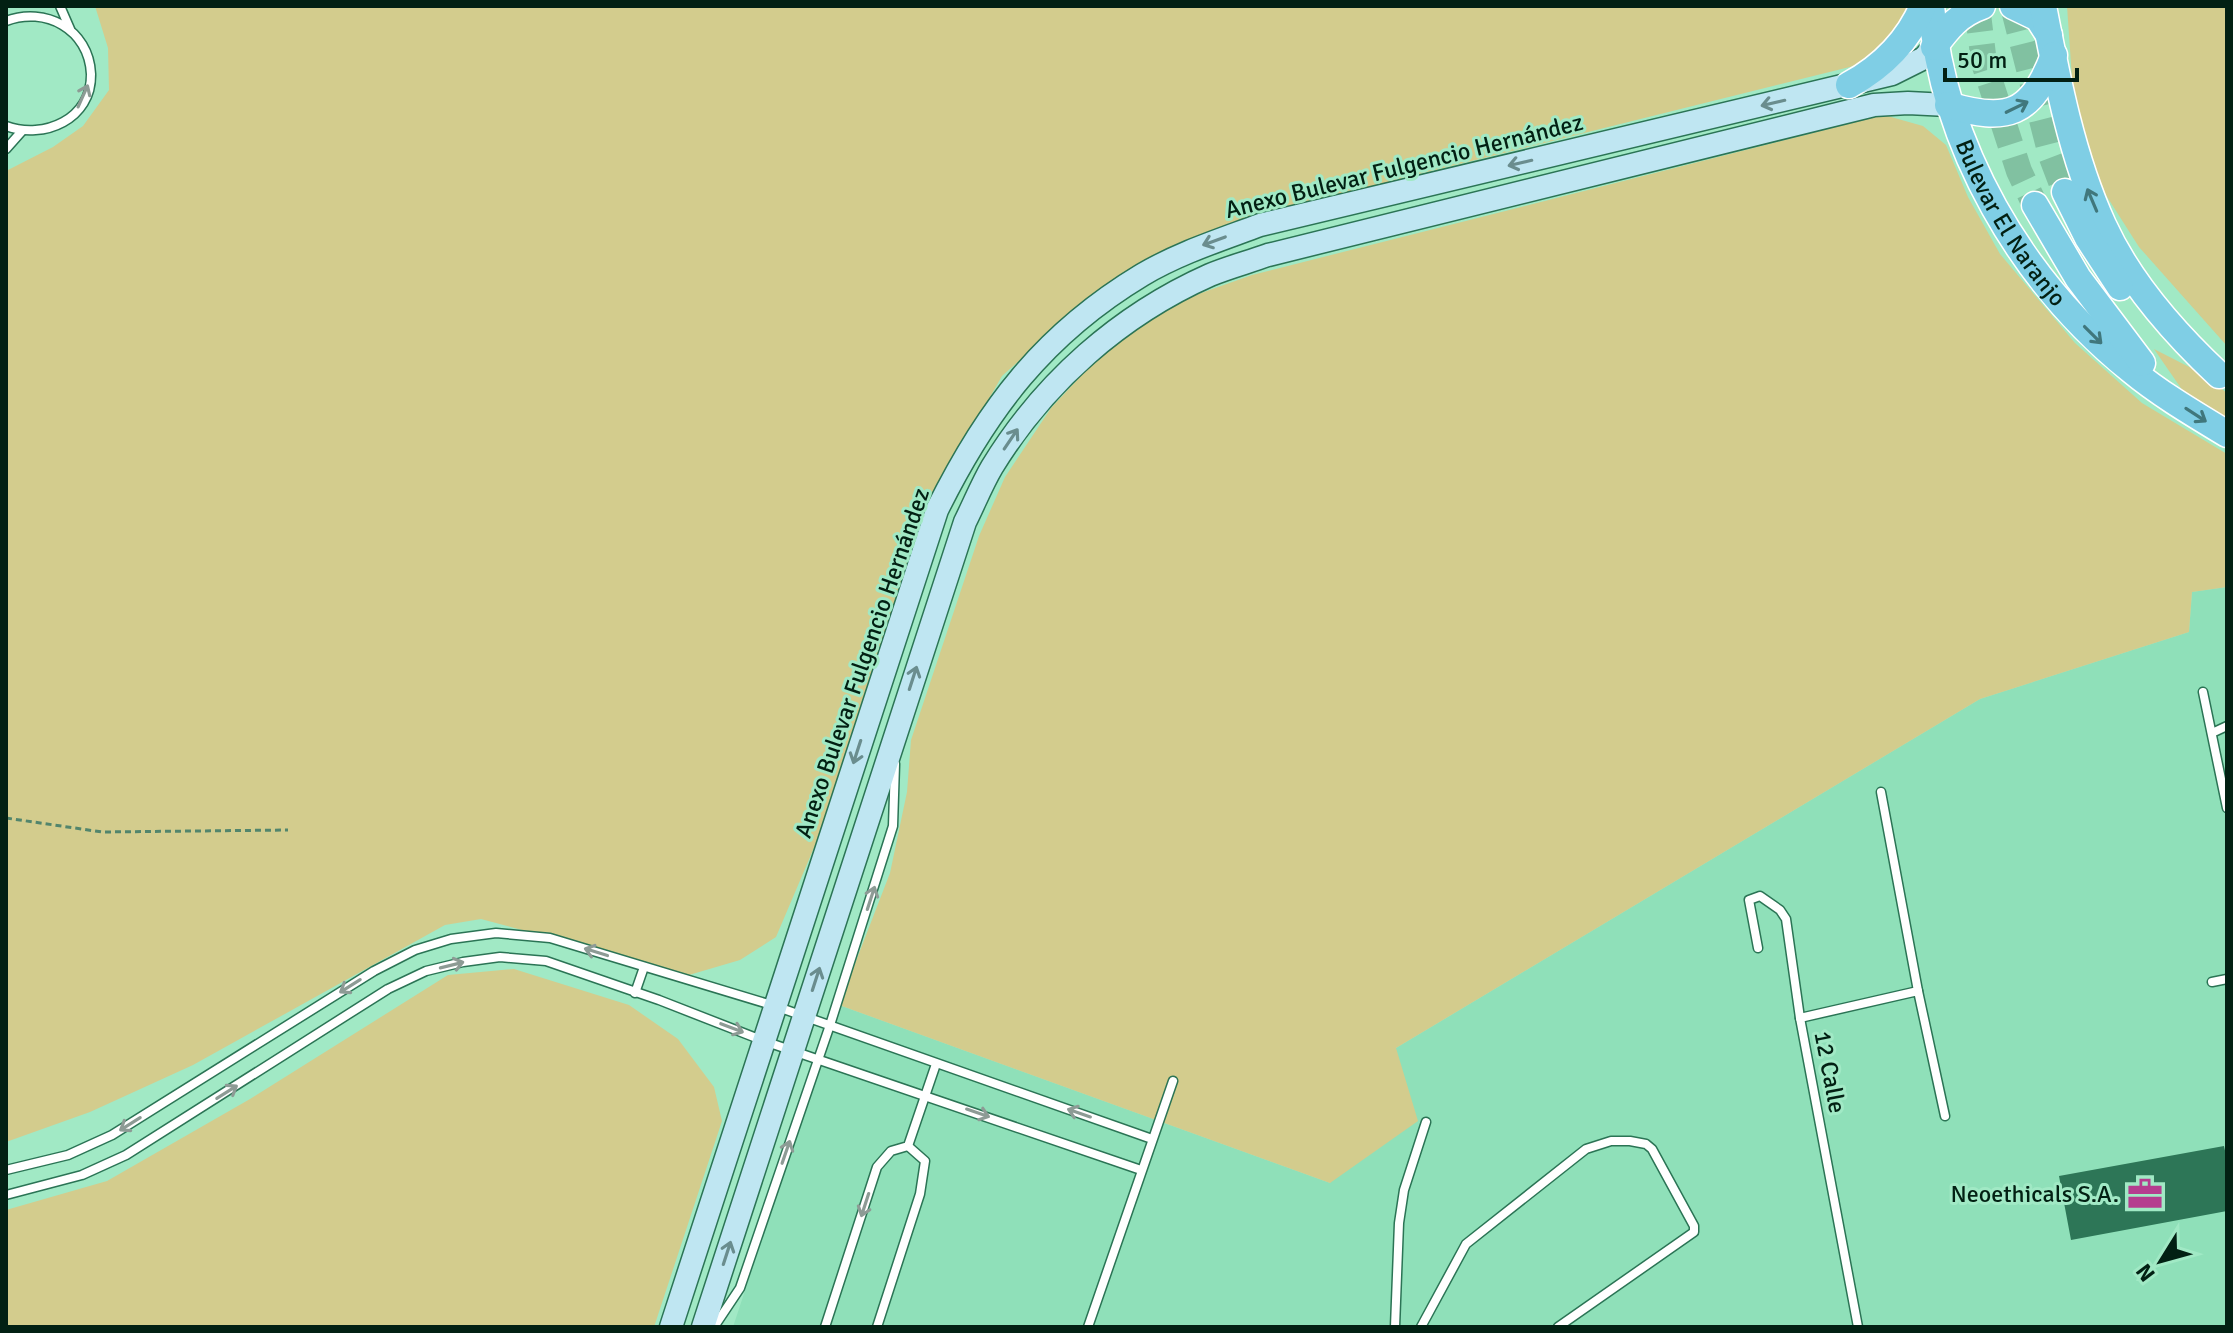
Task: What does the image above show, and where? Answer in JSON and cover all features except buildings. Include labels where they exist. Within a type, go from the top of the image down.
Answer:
[{"type":"main road","points":[[1849,85],[1889,56],[1910,31],[1923,6]]},
{"type":"main road","name":"Bulevar El Naranjo","points":[[1931,6],[1934,47],[1948,105],[1997,213],[2036,271],[2102,345],[2166,395],[2227,434]]},
{"type":"main road","points":[[1934,47],[1952,23],[1968,11],[1982,6]]},
{"type":"main road","points":[[703,1327],[965,522],[991,468],[1025,419],[1064,374],[1109,335],[1158,301],[1212,275],[1268,255],[1874,105],[1948,105],[1991,115],[2011,112],[2028,102],[2042,87],[2052,45],[2038,18],[2013,6]]},
{"type":"main road","points":[[2043,6],[2085,182],[2104,227],[2153,304],[2193,351],[2223,378]]},
{"type":"main road","name":"Anexo Bulevar Fulgencio Hernández","points":[[671,1327],[937,510],[965,453],[1001,400],[1042,353],[1090,311],[1143,275],[1200,247],[1260,225],[1892,74],[1924,58],[1934,47]]},
{"type":"main road","points":[[2065,192],[2103,263],[2141,313],[2188,356],[2223,378]]},
{"type":"main road","name":"Bulevar El Naranjo","points":[[2035,205],[2095,303],[2166,395]]},
{"type":"lane","points":[[6,126],[22,131],[47,131],[69,119],[85,99],[91,75],[86,50],[60,6]]},
{"type":"lane","points":[[6,21],[19,16],[38,15],[71,29]]},
{"type":"lane","points":[[6,149],[22,131]]},
{"type":"lane","points":[[2203,692],[2227,808]]},
{"type":"lane","points":[[2212,733],[2227,726]]},
{"type":"lane","points":[[714,1327],[740,1288],[819,1059],[893,826],[896,728]]},
{"type":"lane","points":[[1881,792],[1945,1116]]},
{"type":"lane","name":"12 Calle","points":[[1758,948],[1749,900],[1760,896],[1780,910],[1786,919],[1800,1018],[1858,1327]]},
{"type":"lane","points":[[6,1170],[68,1155],[112,1135],[374,971],[427,946],[451,939],[496,933],[550,938],[775,1006],[1152,1139]]},
{"type":"lane","points":[[6,1195],[82,1175],[126,1155],[388,989],[426,971],[500,957],[546,961],[764,1041],[1141,1170]]},
{"type":"lane","points":[[635,993],[644,967]]},
{"type":"lane","points":[[2212,982],[2227,979]]},
{"type":"lane","points":[[1800,1018],[1918,991]]},
{"type":"lane","points":[[908,1146],[936,1064]]},
{"type":"lane","points":[[1088,1327],[1173,1081]]},
{"type":"lane","points":[[1395,1327],[1400,1212],[1426,1122]]},
{"type":"lane","points":[[1421,1327],[1466,1244],[1586,1149],[1611,1141],[1646,1144],[1652,1149],[1694,1226],[1694,1232],[1558,1327]]},
{"type":"lane","points":[[825,1327],[877,1167],[891,1151],[908,1146]]},
{"type":"lane","points":[[877,1327],[920,1194],[925,1161],[908,1146]]},
{"type":"path","points":[[6,818],[102,832],[288,830]]},
{"type":"shaded area","points":[[95,6],[1914,6],[1874,61],[1407,177],[1236,223],[1085,302],[1002,376],[934,495],[816,843],[776,937],[740,960],[689,975],[481,919],[445,925],[193,1065],[90,1112],[6,1142],[6,171],[53,147],[83,126],[109,90],[108,48]]},
{"type":"shaded area","points":[[2067,6],[2227,6],[2227,346],[2139,247],[2097,181],[2073,93]]},
{"type":"shaded area","points":[[1884,115],[1923,126],[1946,145],[1968,197],[2000,254],[2075,343],[2142,403],[2227,454],[2227,587],[2192,592],[2189,632],[1980,699],[1396,1048],[1418,1121],[1330,1183],[839,1005],[890,873],[907,792],[911,740],[979,536],[1005,477],[1051,408],[1104,351],[1173,303],[1252,275]]},
{"type":"shaded area","points":[[2154,349],[2201,373],[2227,393],[2227,421],[2185,394]]},
{"type":"shaded area","points":[[2227,587],[2227,1327],[733,1327],[839,1005],[1330,1183],[1396,1048],[1980,699],[2189,632],[2192,592]]},
{"type":"shaded area","points":[[514,969],[629,1005],[678,1039],[714,1087],[722,1121],[654,1327],[6,1327],[6,1210],[107,1181],[250,1099],[448,975]]},
{"type":"tunnel","points":[[1977,6],[1984,63],[2019,171],[2035,205]]},
{"type":"tunnel","points":[[2013,6],[2051,155],[2065,192]]},
{"type":"place","name":"Neoethicals S.A.","points":[[2145,1194]]}]
